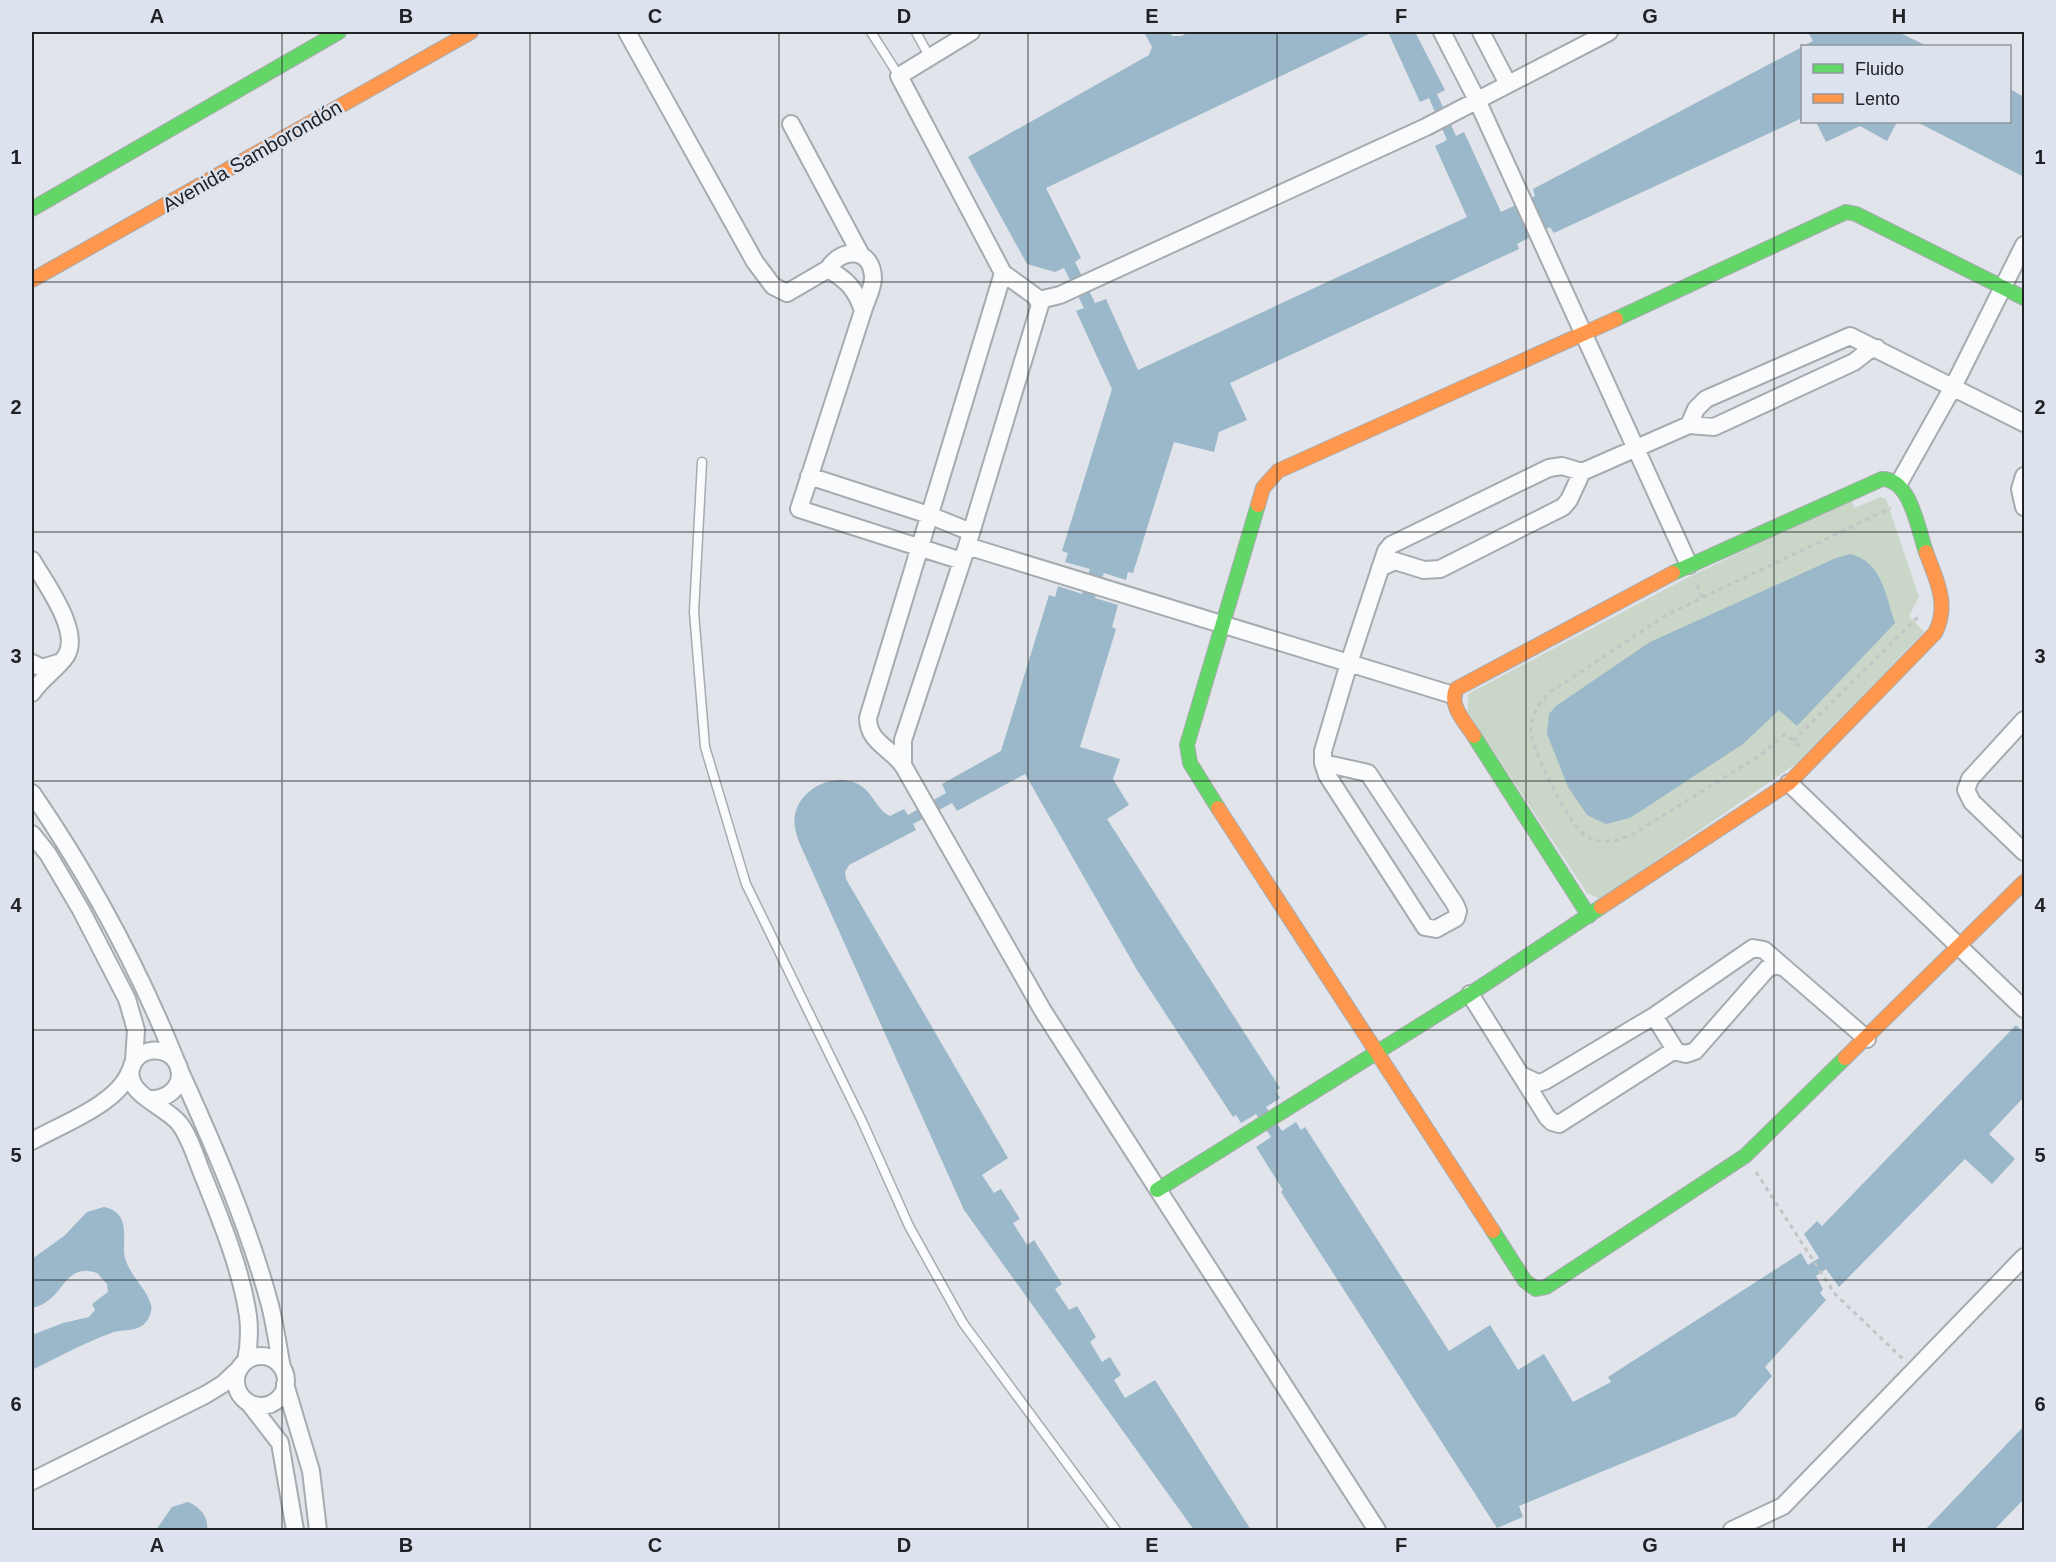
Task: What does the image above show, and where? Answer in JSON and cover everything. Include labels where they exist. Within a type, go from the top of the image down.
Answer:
[{"type":"main road","points":[[32,209],[339,32]]},
{"type":"main road","name":"Avenida Samborondón","points":[[32,280],[471,32]]},
{"type":"main road","points":[[2025,298],[1856,214],[1846,212],[1584,334],[1289,466],[1269,478],[1263,488],[1187,745],[1190,763],[1376,1053],[1525,1281],[1536,1289],[1546,1287],[1745,1156],[2025,882]]},
{"type":"main road","points":[[1157,1190],[1470,994],[1589,916],[1789,783],[1935,633],[1941,622],[1943,600],[1907,498],[1899,483],[1892,479],[1876,480],[1689,565],[1461,684],[1453,695],[1456,708],[1589,916]]},
{"type":"street","points":[[627,32],[755,262],[773,286],[787,293],[828,269],[835,258],[846,252],[861,255]]},
{"type":"street","points":[[972,32],[899,76],[1003,273],[1039,300]]},
{"type":"street","points":[[1442,32],[1477,100],[1689,565]]},
{"type":"street","points":[[1481,32],[1508,84]]},
{"type":"street","points":[[1039,300],[1063,292],[1426,127],[1609,32]]},
{"type":"street","points":[[791,124],[861,255],[870,264],[873,280],[799,509],[918,549],[967,546],[1453,695]]},
{"type":"street","points":[[1899,483],[1953,387],[2025,245]]},
{"type":"street","points":[[828,269],[846,280],[857,293],[863,310]]},
{"type":"street","points":[[1003,273],[868,718],[872,737],[895,755],[904,767],[934,825],[1043,1011],[1377,1530]]},
{"type":"street","points":[[904,767],[901,753],[903,740],[967,546],[1039,311],[1039,300]]},
{"type":"street","points":[[1689,425],[1696,409],[1706,399],[1843,338],[1856,337],[2025,423]]},
{"type":"street","points":[[1323,763],[1368,772],[1455,904],[1458,911],[1456,918],[1436,929],[1425,927],[1328,775],[1323,763],[1323,752],[1349,663],[1380,568],[1391,545],[1549,468],[1562,466],[1582,472],[1689,425],[1714,427],[1854,362],[1868,351],[1877,348]]},
{"type":"street","points":[[1380,568],[1389,561],[1395,561],[1424,570],[1440,569],[1563,507],[1569,500],[1582,472]]},
{"type":"street","points":[[809,476],[929,515],[967,546]]},
{"type":"street","points":[[2025,476],[2020,489],[2025,507]]},
{"type":"street","points":[[32,560],[70,630],[69,649],[61,662],[32,693]]},
{"type":"street","points":[[32,663],[42,668],[61,662]]},
{"type":"street","points":[[2025,720],[1970,779],[1966,790],[1972,802],[2025,852]]},
{"type":"street","points":[[1789,783],[1959,949],[2025,1009]]},
{"type":"street","points":[[32,793],[58,831],[101,904],[155,1009],[177,1065],[214,1145],[270,1306],[283,1376],[310,1471],[318,1530]]},
{"type":"street","points":[[32,834],[48,854],[127,999],[136,1030],[133,1085],[174,1118],[184,1130],[218,1212],[248,1316],[249,1336],[236,1384],[246,1401],[280,1443],[295,1530]]},
{"type":"street","points":[[1523,1076],[1538,1083],[1545,1081],[1654,1016],[1753,948],[1764,950],[1866,1039]]},
{"type":"street","points":[[1654,1016],[1676,1051],[1686,1054],[1695,1051],[1767,969],[1776,965],[1782,967]]},
{"type":"street","points":[[1470,994],[1547,1117],[1559,1124],[1676,1051]]},
{"type":"street","points":[[32,1142],[110,1098],[125,1084],[140,1055],[155,1050],[163,1051],[177,1065],[180,1077],[173,1092],[167,1097],[148,1098],[131,1094],[110,1098]]},
{"type":"street","points":[[1732,1530],[1783,1506],[2025,1257]]},
{"type":"street","points":[[32,1481],[205,1395],[224,1384],[253,1358],[269,1358],[283,1376],[279,1398],[272,1403],[257,1406],[220,1393],[205,1395]]},
{"type":"lane","points":[[871,32],[899,76]]},
{"type":"lane","points":[[916,32],[929,56]]},
{"type":"lane","points":[[702,462],[694,612],[705,747],[746,884],[862,1121],[909,1226],[963,1323],[1116,1530]]},
{"type":"path","points":[[1893,507],[1666,615],[1549,693],[1538,704],[1531,730],[1540,762],[1575,826],[1586,836],[1608,842],[1625,839],[1762,754],[1785,734],[1793,741],[1920,615],[1924,607]]},
{"type":"path","points":[[1745,1156],[1830,1286],[1915,1370]]},
{"type":"green space","points":[[1880,497],[1886,499],[1919,597],[1909,616],[1924,632],[1797,763],[1600,899],[1587,893],[1468,712],[1468,694],[1685,579],[1850,499],[1855,508]]},
{"type":"water","points":[[1144,32],[1170,32],[1172,36],[1181,36],[1190,32],[1373,32],[1046,188],[1081,258],[1075,262],[1095,303],[1106,299],[1138,370],[1467,217],[1435,146],[1447,140],[1429,98],[1420,102],[1388,32],[1415,32],[1445,90],[1437,94],[1456,136],[1464,132],[1501,212],[1535,196],[1533,189],[1801,48],[1801,118],[1554,233],[1550,227],[1517,244],[1519,249],[1230,383],[1247,420],[1219,432],[1214,452],[1174,442],[1133,573],[1128,572],[1126,580],[1104,573],[1095,598],[1118,605],[1112,627],[1116,629],[1080,747],[1120,759],[1113,779],[1129,805],[1107,819],[1280,1088],[1276,1091],[1280,1098],[1266,1107],[1282,1131],[1296,1122],[1301,1130],[1305,1127],[1449,1351],[1490,1325],[1518,1370],[1544,1354],[1573,1402],[1611,1382],[1608,1377],[1801,1253],[1808,1265],[1819,1258],[1804,1234],[1817,1221],[1822,1226],[2016,1025],[2024,1033],[2024,1097],[1989,1134],[2015,1159],[1992,1184],[1965,1159],[1839,1287],[1826,1269],[1816,1276],[1823,1289],[1820,1293],[1826,1300],[1765,1367],[1772,1376],[1736,1416],[1519,1506],[1523,1517],[1497,1528],[1281,1192],[1283,1190],[1256,1147],[1271,1137],[1256,1114],[1241,1123],[1236,1115],[1233,1117],[1137,970],[1025,774],[957,811],[952,803],[913,824],[916,830],[849,865],[845,872],[846,879],[1008,1158],[982,1175],[994,1193],[1001,1189],[1020,1219],[1013,1223],[1027,1245],[1034,1240],[1062,1284],[1055,1289],[1069,1310],[1077,1306],[1096,1337],[1090,1342],[1102,1362],[1110,1357],[1121,1375],[1114,1380],[1125,1398],[1155,1380],[1251,1530],[1194,1530],[964,1210],[796,832],[794,818],[798,805],[811,790],[829,781],[849,781],[858,784],[885,813],[890,816],[904,809],[908,815],[946,793],[942,784],[1001,751],[1049,595],[1055,597],[1058,586],[1082,594],[1090,569],[1065,562],[1068,553],[1062,551],[1112,389],[1076,311],[1084,308],[1064,268],[1055,272],[1027,264],[968,157],[1149,55],[1152,47]]},
{"type":"water","points":[[1808,32],[1898,32],[1925,45],[1805,45],[1813,41]]},
{"type":"water","points":[[2011,90],[2024,97],[2024,177],[1919,123],[2011,123]]},
{"type":"water","points":[[1816,123],[1896,123],[1887,141],[1860,126],[1826,142]]},
{"type":"water","points":[[1850,554],[1861,558],[1876,572],[1895,623],[1797,726],[1779,710],[1743,744],[1630,818],[1606,824],[1587,815],[1568,787],[1547,734],[1549,714],[1556,706],[1650,642],[1836,558]]},
{"type":"water","points":[[104,1207],[117,1213],[121,1218],[124,1230],[125,1259],[148,1298],[151,1308],[150,1316],[139,1327],[101,1337],[32,1370],[32,1335],[63,1323],[89,1317],[95,1310],[92,1304],[108,1292],[107,1284],[97,1273],[85,1271],[70,1277],[52,1298],[32,1308],[32,1259],[64,1236],[87,1212]]},
{"type":"water","points":[[2024,1426],[2024,1499],[1994,1530],[1925,1530]]},
{"type":"water","points":[[188,1502],[203,1513],[207,1521],[207,1530],[156,1530],[172,1507]]},
{"type":"traffic: fast","points":[[32,209],[339,32]]},
{"type":"traffic: fast","points":[[1616,319],[1846,212],[1856,214],[2024,298]]},
{"type":"traffic: fast","points":[[1673,573],[1882,479],[1892,481],[1907,496],[1926,552]]},
{"type":"traffic: fast","points":[[1218,808],[1190,763],[1187,745],[1258,505]]},
{"type":"traffic: fast","points":[[1474,736],[1589,916]]},
{"type":"traffic: fast","points":[[1157,1190],[1470,994],[1601,907]]},
{"type":"traffic: fast","points":[[1493,1231],[1525,1281],[1536,1289],[1546,1287],[1745,1156],[1845,1058]]},
{"type":"traffic: slow","points":[[32,280],[471,32]]},
{"type":"traffic: slow","points":[[1258,505],[1263,488],[1278,471],[1616,319]]},
{"type":"traffic: slow","points":[[1601,907],[1789,783],[1935,633],[1941,612],[1940,592],[1926,552]]},
{"type":"traffic: slow","points":[[1474,736],[1456,707],[1454,701],[1456,689],[1673,573]]},
{"type":"traffic: slow","points":[[1218,808],[1493,1231]]},
{"type":"traffic: slow","points":[[1845,1058],[2024,882]]}]
